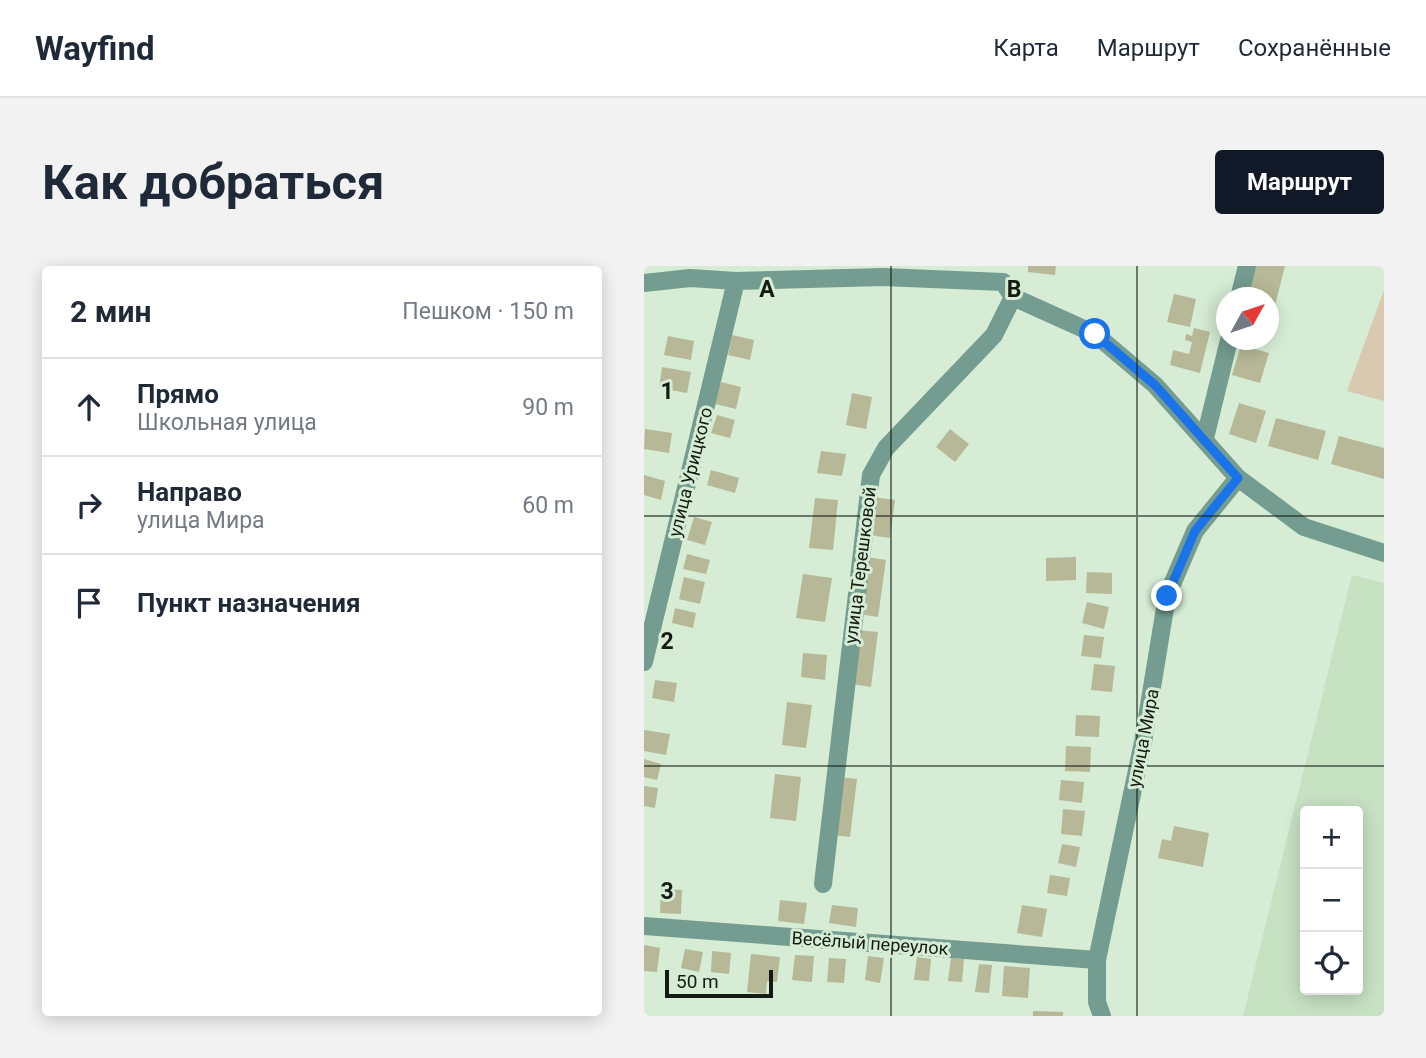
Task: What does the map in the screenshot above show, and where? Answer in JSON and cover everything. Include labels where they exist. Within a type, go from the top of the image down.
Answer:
[{"type":"street","points":[[1242,287],[1247,266]]},
{"type":"street","points":[[644,283],[690,278],[736,281],[883,277],[1006,281],[1095,334],[1155,385],[1238,478],[1304,527],[1384,553]]},
{"type":"street","name":"улица Урицкого","points":[[644,662],[736,281]]},
{"type":"street","name":"улица Терешковой","points":[[823,884],[871,475],[886,448],[994,335],[1006,281]]},
{"type":"street","points":[[1205,438],[1227,350]]},
{"type":"street","name":"улица Мира","points":[[1102,1016],[1097,1002],[1097,960],[1143,742],[1167,596],[1195,531],[1238,478]]},
{"type":"street","name":"Весёлый переулок","points":[[644,926],[1097,960]]},
{"type":"shaded area","points":[[1384,290],[1384,401],[1347,391]]},
{"type":"shaded area","points":[[1352,575],[1384,583],[1384,1016],[1243,1016]]},
{"type":"building","points":[[1028,266],[1056,266],[1055,275],[1028,272]]},
{"type":"building","points":[[1253,266],[1285,266],[1279,290],[1279,287],[1248,287]]},
{"type":"building","points":[[1174,294],[1196,299],[1190,327],[1167,322]]},
{"type":"building","points":[[1194,328],[1210,332],[1200,373],[1170,365],[1173,350],[1189,354],[1192,342],[1185,340],[1186,334],[1192,336]]},
{"type":"building","points":[[732,335],[754,340],[750,360],[728,355]]},
{"type":"building","points":[[668,336],[694,341],[691,360],[664,355]]},
{"type":"building","points":[[1240,350],[1269,353],[1260,383],[1232,375]]},
{"type":"building","points":[[662,367],[691,372],[687,393],[659,388]]},
{"type":"building","points":[[721,382],[741,387],[736,409],[715,404]]},
{"type":"building","points":[[852,393],[872,397],[866,429],[846,425]]},
{"type":"building","points":[[1239,403],[1266,411],[1256,443],[1229,434]]},
{"type":"building","points":[[717,415],[735,420],[730,438],[711,433]]},
{"type":"building","points":[[1276,418],[1326,431],[1318,460],[1268,446]]},
{"type":"building","points":[[645,429],[672,433],[669,453],[644,449]]},
{"type":"building","points":[[950,429],[969,444],[955,462],[936,447]]},
{"type":"building","points":[[1339,436],[1384,448],[1384,479],[1331,464]]},
{"type":"building","points":[[821,451],[846,454],[842,476],[817,473]]},
{"type":"building","points":[[711,470],[739,478],[735,493],[707,485]]},
{"type":"building","points":[[644,475],[665,481],[661,500],[644,495]]},
{"type":"building","points":[[873,497],[895,500],[890,538],[868,535]]},
{"type":"building","points":[[815,498],[838,500],[833,550],[809,548]]},
{"type":"building","points":[[694,517],[712,522],[705,545],[687,540]]},
{"type":"building","points":[[687,554],[710,560],[706,574],[683,569]]},
{"type":"building","points":[[867,557],[886,560],[878,617],[859,614]]},
{"type":"building","points":[[1076,557],[1076,580],[1046,581],[1046,558]]},
{"type":"building","points":[[1087,572],[1112,573],[1112,594],[1086,593]]},
{"type":"building","points":[[803,574],[832,578],[825,622],[796,618]]},
{"type":"building","points":[[684,577],[705,582],[700,604],[679,599]]},
{"type":"building","points":[[1087,602],[1109,607],[1104,629],[1082,623]]},
{"type":"building","points":[[675,608],[696,613],[693,628],[672,623]]},
{"type":"building","points":[[858,630],[878,632],[871,687],[852,684]]},
{"type":"building","points":[[1084,635],[1104,637],[1101,658],[1081,656]]},
{"type":"building","points":[[803,653],[827,655],[825,680],[801,677]]},
{"type":"building","points":[[1094,664],[1115,666],[1112,692],[1091,690]]},
{"type":"building","points":[[655,680],[677,683],[674,702],[652,698]]},
{"type":"building","points":[[787,702],[812,705],[806,748],[782,745]]},
{"type":"building","points":[[1076,715],[1100,716],[1099,737],[1075,736]]},
{"type":"building","points":[[644,730],[670,734],[666,755],[644,751]]},
{"type":"building","points":[[1066,746],[1091,747],[1090,772],[1065,771]]},
{"type":"building","points":[[644,759],[661,764],[657,780],[644,777]]},
{"type":"building","points":[[775,774],[801,777],[796,821],[770,818]]},
{"type":"building","points":[[839,777],[857,779],[850,837],[833,835]]},
{"type":"building","points":[[1061,780],[1084,782],[1082,803],[1059,800]]},
{"type":"building","points":[[644,786],[658,788],[655,808],[644,806]]},
{"type":"building","points":[[1063,809],[1085,811],[1082,836],[1061,834]]},
{"type":"building","points":[[1174,826],[1209,833],[1203,867],[1158,858],[1162,839],[1171,841]]},
{"type":"building","points":[[1062,844],[1080,847],[1076,867],[1058,863]]},
{"type":"building","points":[[1050,875],[1070,878],[1067,896],[1047,893]]},
{"type":"building","points":[[661,889],[682,890],[681,914],[660,913]]},
{"type":"building","points":[[780,900],[807,903],[804,924],[778,921]]},
{"type":"building","points":[[832,905],[858,908],[856,927],[829,923]]},
{"type":"building","points":[[1022,905],[1047,909],[1042,937],[1017,933]]},
{"type":"building","points":[[644,945],[660,948],[657,972],[644,971]]},
{"type":"building","points":[[685,949],[703,952],[699,972],[681,968]]},
{"type":"building","points":[[712,951],[731,953],[729,974],[711,972]]},
{"type":"building","points":[[751,954],[780,957],[777,982],[767,981],[766,994],[747,992]]},
{"type":"building","points":[[795,955],[814,956],[812,982],[792,980]]},
{"type":"building","points":[[868,956],[884,958],[880,983],[865,980]]},
{"type":"building","points":[[917,957],[931,959],[929,981],[914,980]]},
{"type":"building","points":[[829,958],[846,959],[844,983],[827,982]]},
{"type":"building","points":[[951,958],[964,959],[962,982],[948,981]]},
{"type":"building","points":[[979,964],[992,965],[989,993],[975,992]]},
{"type":"building","points":[[1004,966],[1030,968],[1028,998],[1002,996]]},
{"type":"building","points":[[1033,1011],[1063,1012],[1063,1016],[1033,1016]]},
{"type":"route","points":[[1095,334],[1155,385],[1238,478],[1195,531],[1167,596]]}]
